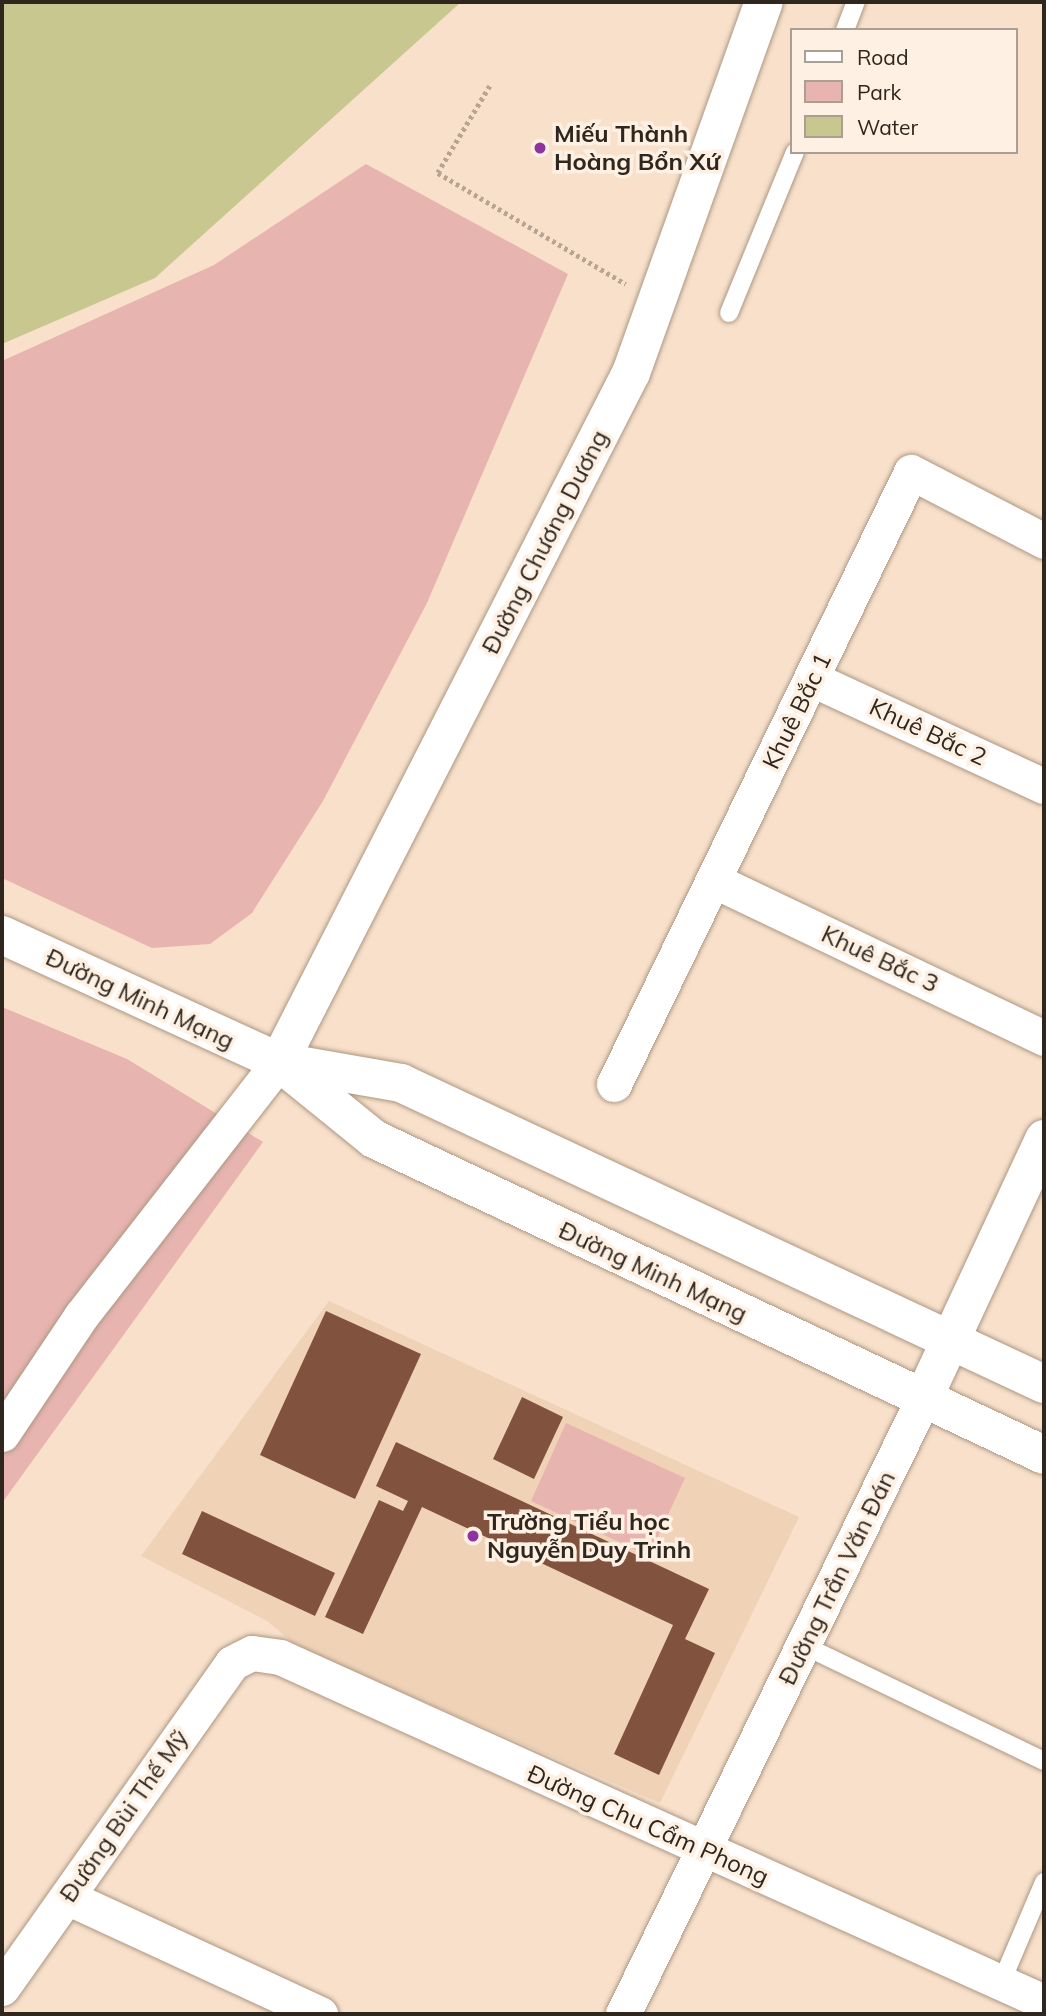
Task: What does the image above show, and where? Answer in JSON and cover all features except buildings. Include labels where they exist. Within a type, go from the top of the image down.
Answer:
[{"type":"street","name":"Đường Chương Dương","points":[[278,1062],[631,373],[764,2]]},
{"type":"street","name":"Khuê Bắc 1","points":[[614,1084],[715,881],[911,472],[1044,541]]},
{"type":"street","name":"Khuê Bắc 2","points":[[812,679],[1044,786]]},
{"type":"street","name":"Khuê Bắc 3","points":[[715,881],[1044,1038]]},
{"type":"street","name":"Đường Minh Mạng","points":[[2,935],[278,1062],[374,1139],[1044,1455]]},
{"type":"street","name":"Đường Minh Mạng","points":[[278,1062],[401,1083],[1044,1384]]},
{"type":"street","points":[[2,1434],[82,1317],[278,1062]]},
{"type":"street","name":"Đường Trần Văn Đán","points":[[623,2014],[701,1850],[805,1646],[1044,1139]]},
{"type":"street","name":"Đường Chu Cẩm Phong","points":[[252,1653],[280,1657],[701,1850],[1044,2002]]},
{"type":"street","name":"Đường Bùi Thế Mỹ","points":[[2,1988],[232,1663],[252,1653]]},
{"type":"street","points":[[67,1897],[320,2014]]},
{"type":"lane","points":[[846,28],[856,2]]},
{"type":"lane","points":[[729,313],[794,154]]},
{"type":"lane","points":[[805,1646],[1044,1761]]},
{"type":"lane","points":[[1001,1983],[1044,1882]]},
{"type":"path","points":[[490,86],[438,173],[657,302]]},
{"type":"shaded area","name":"Trường Tiểu học Nguyễn Duy Trinh","points":[[329,1301],[799,1517],[660,1803],[299,1648],[267,1621],[141,1556]]},
{"type":"green space","points":[[366,164],[568,274],[427,603],[323,801],[252,913],[210,944],[152,948],[2,878],[2,361],[214,265]]},
{"type":"green space","points":[[2,1007],[127,1059],[263,1142],[2,1503]]},
{"type":"green space","points":[[566,1423],[685,1478],[649,1556],[531,1501]]},
{"type":"water","points":[[2,2],[461,2],[155,278],[2,344]]},
{"type":"place","name":"Miếu Thành Hoàng Bổn Xứ","points":[[540,148]]},
{"type":"place","name":"Trường Tiểu học Nguyễn Duy Trinh","points":[[473,1536]]}]
